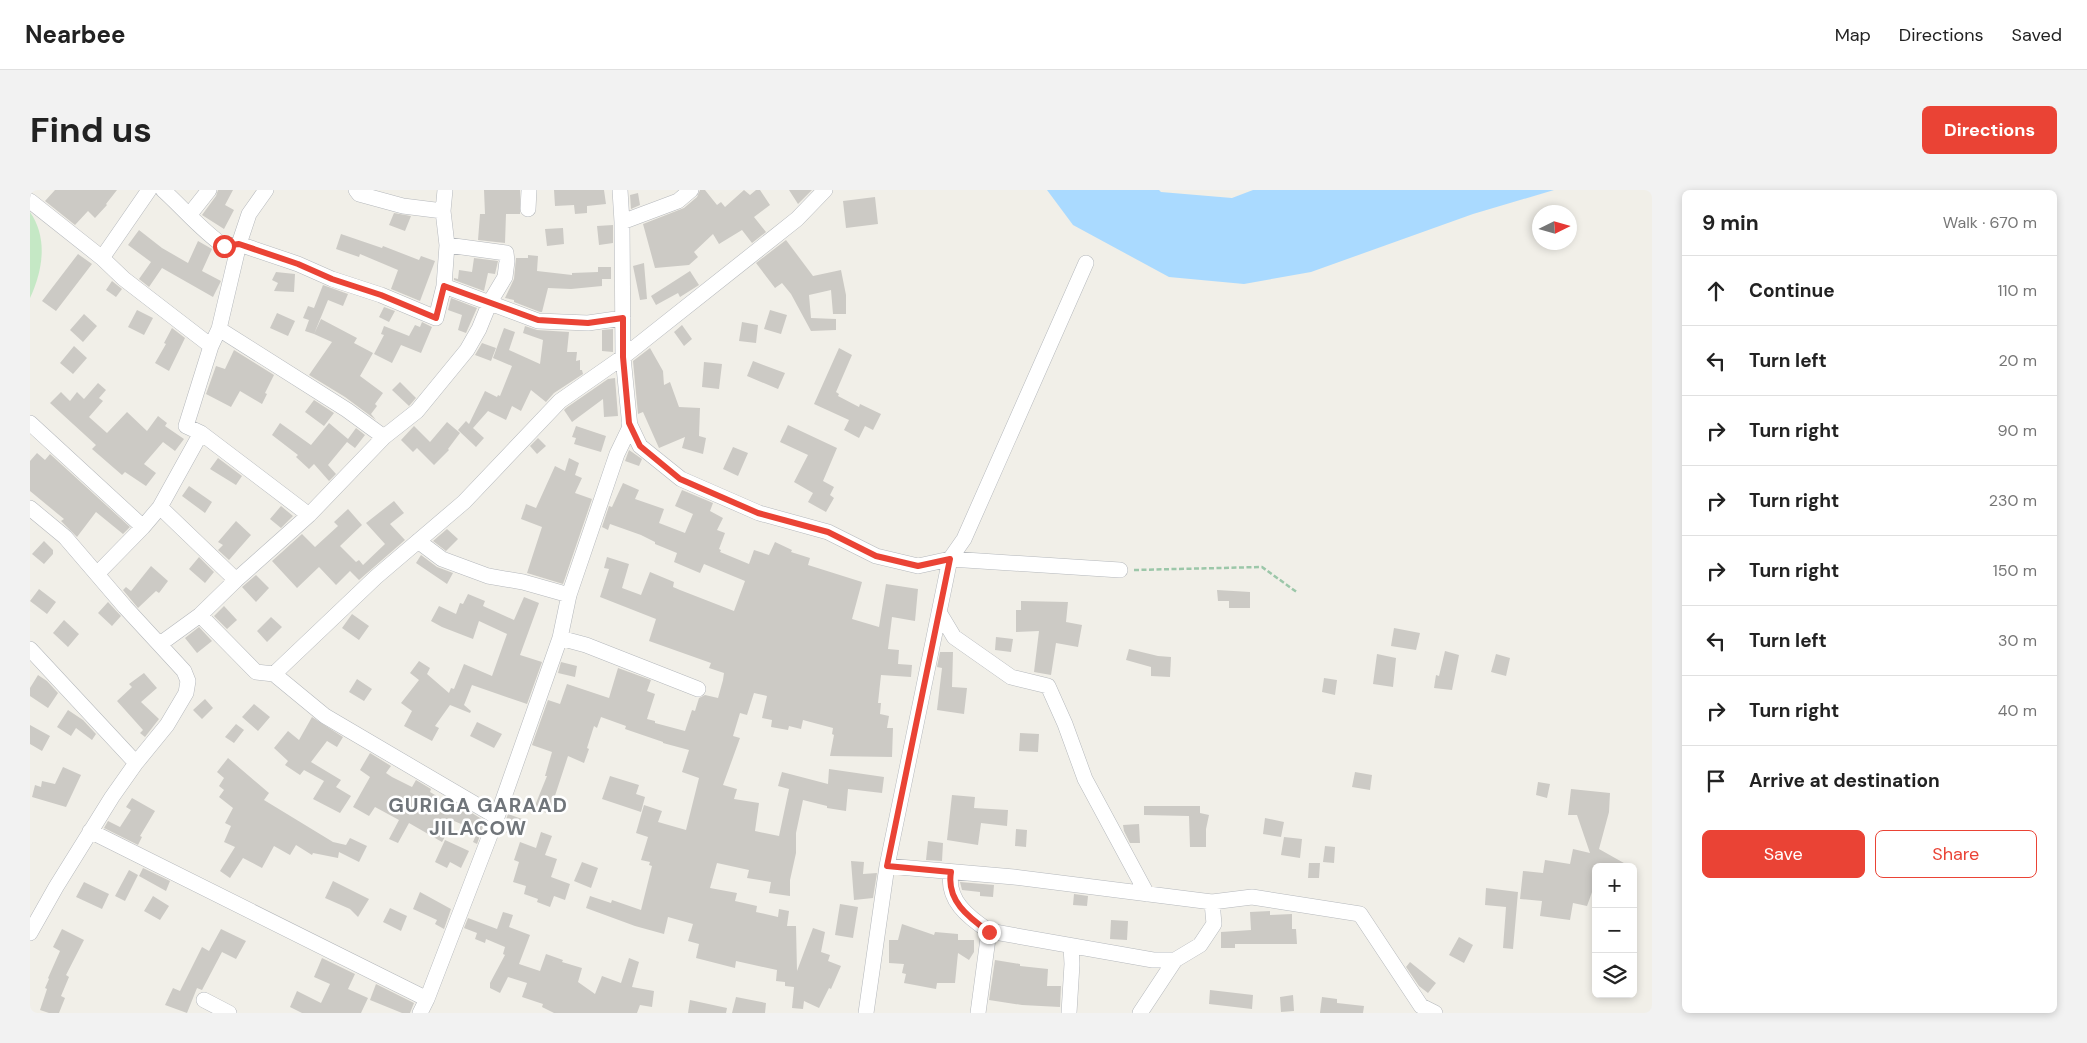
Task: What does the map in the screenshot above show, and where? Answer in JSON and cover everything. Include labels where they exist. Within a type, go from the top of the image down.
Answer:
[{"type":"street","points":[[102,258],[149,190]]},
{"type":"street","points":[[164,190],[190,214],[207,234],[224,246],[239,244],[298,264],[332,279],[381,295],[436,318],[444,286],[447,245],[443,211],[445,190]]},
{"type":"street","points":[[190,214],[208,190]]},
{"type":"street","points":[[266,190],[249,214],[239,244],[219,329],[211,346],[186,426],[201,433],[309,515]]},
{"type":"street","points":[[356,190],[359,194],[403,206],[443,211]]},
{"type":"street","points":[[528,210],[529,190]]},
{"type":"street","points":[[420,1013],[497,817],[560,638],[569,594],[617,454],[630,428],[623,357],[620,190]]},
{"type":"street","points":[[622,222],[678,201],[691,190]]},
{"type":"street","points":[[274,674],[376,577],[464,502],[560,401],[623,357],[797,219],[825,190]]},
{"type":"street","points":[[30,202],[102,258],[124,279],[211,346]]},
{"type":"street","points":[[160,644],[200,615],[309,515],[384,437],[418,411],[467,350],[479,329],[490,302],[505,277],[506,253],[447,245]]},
{"type":"street","points":[[866,1013],[887,866],[950,559],[964,540],[1086,264]]},
{"type":"street","points":[[444,286],[538,320],[588,323],[623,318]]},
{"type":"street","points":[[219,329],[347,410],[384,437]]},
{"type":"street","points":[[30,423],[143,527]]},
{"type":"street","points":[[629,423],[640,446],[680,479],[758,513],[828,532],[876,556],[918,566],[950,559],[1120,570]]},
{"type":"street","points":[[97,574],[143,527],[160,506],[201,433]]},
{"type":"street","points":[[160,506],[236,580]]},
{"type":"street","points":[[30,508],[65,537],[125,607],[184,671],[188,681],[186,694],[167,725],[136,763],[90,831],[30,933]]},
{"type":"street","points":[[418,541],[442,559],[488,576],[523,582],[569,594]]},
{"type":"street","points":[[939,612],[954,637],[1011,677],[1048,686],[1065,724],[1085,779],[1147,894]]},
{"type":"street","points":[[200,615],[256,672],[274,674],[325,716],[497,817]]},
{"type":"street","points":[[560,638],[586,645],[698,689]]},
{"type":"street","points":[[30,649],[136,763]]},
{"type":"street","points":[[90,831],[427,999]]},
{"type":"street","points":[[887,866],[1014,877],[1212,902],[1252,897],[1360,914],[1421,1006],[1435,1013]]},
{"type":"street","points":[[951,872],[950,880],[954,897],[961,910],[989,932],[1153,960],[1175,960]]},
{"type":"street","points":[[1140,1013],[1175,960],[1200,945],[1214,924],[1212,902]]},
{"type":"street","points":[[978,1013],[989,932]]},
{"type":"street","points":[[1069,1013],[1072,964],[1071,946]]},
{"type":"street","points":[[204,1000],[229,1013]]},
{"type":"path","points":[[1120,570],[1262,566],[1298,593]]},
{"type":"green space","points":[[30,212],[39,232],[42,254],[38,276],[30,298]]},
{"type":"water","points":[[1047,190],[1159,190],[1161,192],[1232,198],[1253,190],[1554,190],[1473,214],[1311,272],[1244,284],[1169,277],[1073,225]]},
{"type":"building","points":[[55,190],[117,190],[95,218],[88,211],[75,225],[45,201]]},
{"type":"building","points":[[218,190],[233,190],[225,205],[234,210],[224,229],[202,215],[216,196]]},
{"type":"building","points":[[484,190],[520,190],[520,214],[506,214],[505,243],[478,240],[480,214],[485,214]]},
{"type":"building","points":[[554,190],[604,190],[606,204],[587,206],[587,213],[575,214],[574,205],[555,206]]},
{"type":"building","points":[[700,190],[705,190],[717,205],[721,202],[725,207],[744,190],[750,195],[756,190],[760,190],[770,205],[754,217],[766,232],[752,243],[742,230],[719,244],[713,234],[694,252],[698,257],[689,265],[655,268],[643,224],[684,208],[697,197]]},
{"type":"building","points":[[789,190],[812,190],[798,204]]},
{"type":"building","points":[[638,193],[640,205],[631,209],[630,195]]},
{"type":"building","points":[[875,197],[878,224],[846,228],[843,201]]},
{"type":"building","points":[[394,213],[411,216],[405,231],[389,225]]},
{"type":"building","points":[[613,225],[613,243],[599,245],[597,226]]},
{"type":"building","points":[[563,228],[564,244],[547,246],[545,229]]},
{"type":"building","points":[[139,230],[162,248],[188,263],[198,241],[212,249],[202,271],[221,281],[213,297],[162,268],[149,287],[139,279],[151,262],[128,245]]},
{"type":"building","points":[[341,234],[382,248],[383,246],[419,260],[421,256],[435,261],[420,301],[391,289],[398,270],[360,254],[359,257],[336,249]]},
{"type":"building","points":[[786,240],[813,276],[841,270],[846,295],[846,314],[833,314],[831,290],[809,295],[811,318],[836,319],[836,330],[811,331],[791,294],[782,283],[775,288],[756,263]]},
{"type":"building","points":[[78,254],[92,264],[56,311],[42,301]]},
{"type":"building","points":[[528,255],[538,256],[537,271],[572,275],[572,273],[598,272],[598,267],[611,267],[611,279],[602,279],[602,286],[571,289],[548,288],[542,312],[540,312],[505,298],[514,279],[516,258],[528,258]]},
{"type":"building","points":[[474,258],[498,261],[495,274],[488,273],[484,291],[454,280],[454,278],[458,279],[459,270],[472,272]]},
{"type":"building","points":[[644,263],[647,299],[640,300],[633,266]]},
{"type":"building","points":[[690,271],[699,285],[680,297],[678,293],[656,305],[651,296]]},
{"type":"building","points":[[276,272],[295,274],[294,292],[274,291],[278,283],[272,280]]},
{"type":"building","points":[[112,281],[122,289],[116,297],[106,290]]},
{"type":"building","points":[[323,285],[348,294],[343,306],[328,300],[314,334],[305,331],[309,320],[303,318],[308,306],[314,308]]},
{"type":"building","points":[[451,298],[477,308],[466,333],[458,330],[462,315],[448,310]]},
{"type":"building","points":[[384,307],[395,311],[389,322],[379,317]]},
{"type":"building","points":[[137,310],[153,318],[144,335],[128,327]]},
{"type":"building","points":[[770,310],[787,315],[781,334],[764,329]]},
{"type":"building","points":[[277,313],[295,321],[288,336],[270,328]]},
{"type":"building","points":[[84,314],[97,326],[83,342],[70,330]]},
{"type":"building","points":[[321,319],[357,338],[354,343],[373,353],[360,376],[383,393],[371,414],[376,420],[345,397],[309,375],[332,342],[314,334]]},
{"type":"building","points":[[422,322],[432,327],[421,353],[401,345],[392,363],[374,354],[384,335],[381,334],[384,326],[409,336],[415,325],[420,327]]},
{"type":"building","points":[[742,322],[758,325],[756,343],[739,341]]},
{"type":"building","points":[[682,325],[692,339],[684,346],[674,332]]},
{"type":"building","points":[[525,326],[537,330],[569,332],[567,352],[577,352],[576,361],[580,360],[580,370],[582,370],[583,374],[554,393],[546,402],[531,390],[521,411],[512,406],[506,420],[488,411],[473,428],[484,438],[476,447],[458,430],[466,421],[469,424],[485,391],[497,397],[498,395],[500,396],[512,366],[493,358],[504,328],[515,332],[509,350],[540,364],[543,340],[523,333]]},
{"type":"building","points":[[172,328],[185,338],[169,371],[155,363],[166,344],[164,343]]},
{"type":"building","points":[[613,329],[613,352],[602,351],[602,330]]},
{"type":"building","points":[[482,343],[496,348],[491,361],[475,355]]},
{"type":"building","points":[[74,346],[87,358],[73,374],[60,363]]},
{"type":"building","points":[[650,348],[663,371],[664,385],[670,382],[679,407],[700,408],[699,436],[706,438],[703,454],[682,448],[685,437],[659,448],[643,412],[638,414],[633,361]]},
{"type":"building","points":[[839,348],[852,355],[836,392],[839,394],[838,396],[859,407],[860,404],[881,414],[873,430],[865,426],[859,438],[844,430],[849,420],[814,404]]},
{"type":"building","points":[[234,350],[274,375],[262,404],[240,391],[231,407],[206,394],[216,366],[225,369]]},
{"type":"building","points":[[753,361],[785,373],[778,389],[747,376]]},
{"type":"building","points":[[704,362],[722,364],[719,389],[702,387]]},
{"type":"building","points":[[615,378],[618,416],[604,417],[603,399],[572,422],[564,410],[608,379]]},
{"type":"building","points":[[400,382],[416,398],[409,406],[392,390]]},
{"type":"building","points":[[98,383],[106,390],[99,398],[103,401],[89,417],[107,433],[127,412],[147,431],[158,416],[167,423],[165,426],[184,439],[175,451],[163,442],[144,464],[156,473],[146,486],[125,472],[122,475],[92,449],[96,445],[50,403],[61,392],[70,401],[77,392],[84,399]]},
{"type":"building","points":[[314,400],[334,413],[324,426],[305,412]]},
{"type":"building","points":[[447,422],[460,433],[449,450],[434,465],[417,448],[413,452],[401,440],[414,426],[430,442]]},
{"type":"building","points":[[280,423],[311,445],[329,423],[348,439],[356,428],[365,435],[355,448],[347,442],[328,465],[336,474],[329,481],[314,464],[309,469],[296,457],[298,455],[272,435]]},
{"type":"building","points":[[788,425],[837,448],[823,481],[834,487],[830,495],[834,498],[826,512],[808,502],[813,493],[794,482],[808,455],[780,442]]},
{"type":"building","points":[[576,426],[606,436],[601,452],[574,444],[576,438],[572,437]]},
{"type":"building","points":[[538,438],[546,446],[537,454],[530,446]]},
{"type":"building","points":[[733,447],[748,453],[738,476],[723,469]]},
{"type":"building","points":[[629,450],[642,459],[639,466],[625,461]]},
{"type":"building","points":[[37,453],[45,460],[50,454],[130,527],[123,534],[96,512],[77,537],[61,521],[64,519],[30,491],[30,461]]},
{"type":"building","points":[[218,458],[242,476],[236,485],[210,469]]},
{"type":"building","points":[[569,458],[579,463],[575,475],[582,478],[575,493],[592,499],[563,584],[527,573],[542,527],[521,519],[526,504],[536,508],[555,466],[565,471]]},
{"type":"building","points":[[623,483],[639,490],[635,499],[664,509],[659,523],[685,533],[693,514],[675,506],[682,490],[713,503],[710,511],[723,518],[717,530],[725,533],[719,549],[721,550],[720,552],[749,564],[754,550],[769,555],[775,542],[792,550],[791,552],[810,558],[808,565],[862,582],[852,619],[879,627],[886,584],[918,589],[915,621],[892,617],[888,649],[899,650],[898,664],[912,665],[911,677],[881,675],[878,703],[881,703],[880,714],[889,716],[887,728],[893,728],[892,757],[830,756],[834,735],[832,734],[833,728],[803,720],[801,729],[789,726],[788,730],[771,727],[772,720],[762,718],[767,696],[754,693],[747,715],[740,713],[733,736],[740,738],[723,785],[737,789],[734,799],[759,803],[755,831],[779,836],[789,789],[778,786],[782,772],[828,784],[829,769],[884,777],[882,793],[848,789],[846,811],[827,808],[827,806],[803,800],[796,833],[796,853],[790,880],[790,896],[769,893],[771,882],[747,878],[749,870],[717,863],[710,888],[737,893],[735,901],[757,906],[756,912],[778,917],[779,909],[789,911],[787,926],[796,926],[797,971],[813,928],[825,932],[821,952],[830,955],[828,961],[841,966],[831,989],[829,988],[819,1008],[804,1001],[803,1009],[792,1008],[794,987],[785,986],[785,982],[776,981],[777,970],[736,961],[735,968],[696,958],[699,944],[688,941],[693,924],[668,917],[664,934],[635,926],[586,908],[590,896],[611,903],[612,900],[641,910],[652,866],[649,865],[650,862],[641,860],[648,837],[636,833],[644,805],[662,811],[658,822],[686,830],[699,778],[682,772],[689,750],[625,729],[626,726],[601,717],[597,728],[594,726],[584,763],[568,756],[549,814],[534,808],[547,776],[545,776],[552,752],[532,745],[548,700],[560,704],[567,684],[609,698],[618,668],[651,680],[647,691],[655,694],[647,719],[685,731],[692,710],[695,711],[699,698],[705,695],[718,698],[723,680],[724,673],[709,668],[711,663],[649,641],[656,619],[600,597],[609,569],[604,568],[607,557],[629,564],[622,588],[641,595],[650,572],[674,582],[673,587],[734,611],[745,581],[704,564],[700,573],[674,562],[677,553],[655,544],[655,542],[641,535],[610,524],[608,530],[602,527],[609,506],[612,507]]},
{"type":"building","points":[[189,486],[212,502],[205,513],[182,496]]},
{"type":"building","points":[[394,501],[404,513],[390,524],[405,540],[359,580],[350,571],[336,585],[319,567],[297,588],[272,561],[302,534],[315,547],[338,526],[334,522],[348,509],[362,525],[340,546],[356,562],[359,560],[363,565],[385,544],[366,523]]},
{"type":"building","points":[[281,506],[293,516],[281,528],[270,519]]},
{"type":"building","points":[[236,521],[251,535],[229,560],[218,550],[223,545],[218,542]]},
{"type":"building","points":[[447,529],[458,539],[446,551],[433,541]]},
{"type":"building","points":[[44,541],[53,550],[53,554],[44,564],[32,554]]},
{"type":"building","points":[[421,555],[437,567],[453,573],[447,584],[416,563]]},
{"type":"building","points":[[199,557],[214,572],[205,583],[189,569]]},
{"type":"building","points":[[151,566],[168,581],[159,593],[156,591],[138,608],[123,590],[126,587],[131,591]]},
{"type":"building","points":[[256,575],[269,588],[256,602],[242,587]]},
{"type":"building","points":[[39,589],[56,602],[47,614],[30,601]]},
{"type":"building","points":[[1217,590],[1250,592],[1250,608],[1229,608],[1229,601],[1218,601]]},
{"type":"building","points":[[468,594],[485,601],[483,606],[514,620],[524,597],[539,603],[520,655],[542,662],[527,704],[472,685],[464,705],[471,711],[470,713],[450,705],[435,726],[439,728],[432,741],[404,726],[412,711],[401,703],[419,680],[410,673],[419,661],[430,668],[427,674],[449,693],[451,688],[454,689],[464,664],[492,676],[507,634],[479,621],[473,639],[431,621],[439,606],[456,614],[460,603],[463,604]]},
{"type":"building","points":[[1021,601],[1068,602],[1066,622],[1082,625],[1078,647],[1056,643],[1051,675],[1034,672],[1039,631],[1016,632],[1016,610],[1021,610]]},
{"type":"building","points":[[108,602],[121,616],[112,626],[98,613]]},
{"type":"building","points":[[224,606],[237,620],[227,629],[214,616]]},
{"type":"building","points":[[352,614],[369,626],[359,640],[342,628]]},
{"type":"building","points":[[271,617],[282,627],[267,642],[257,631]]},
{"type":"building","points":[[64,620],[79,634],[68,647],[53,633]]},
{"type":"building","points":[[199,627],[212,641],[197,653],[185,638]]},
{"type":"building","points":[[1394,628],[1420,633],[1416,650],[1391,646]]},
{"type":"building","points":[[996,637],[1013,639],[1011,652],[995,650]]},
{"type":"building","points":[[1129,649],[1171,657],[1170,677],[1151,676],[1151,667],[1126,660]]},
{"type":"building","points":[[1445,651],[1459,655],[1452,690],[1434,688],[1436,675],[1439,676]]},
{"type":"building","points":[[940,652],[953,652],[952,687],[967,688],[964,714],[937,710],[942,668],[937,667]]},
{"type":"building","points":[[1377,654],[1396,658],[1393,687],[1373,684]]},
{"type":"building","points":[[1496,654],[1510,658],[1506,676],[1491,672]]},
{"type":"building","points":[[561,662],[577,666],[575,677],[558,673]]},
{"type":"building","points":[[144,673],[157,688],[141,702],[159,719],[145,737],[140,733],[143,730],[117,701],[132,687],[129,684]]},
{"type":"building","points":[[38,675],[47,681],[58,693],[48,708],[30,696],[30,688]]},
{"type":"building","points":[[1324,678],[1337,680],[1335,695],[1322,692]]},
{"type":"building","points":[[357,679],[372,689],[364,701],[349,692]]},
{"type":"building","points":[[205,699],[213,708],[202,719],[193,710]]},
{"type":"building","points":[[254,704],[270,717],[258,731],[242,717]]},
{"type":"building","points":[[68,710],[83,720],[96,734],[92,740],[76,728],[71,736],[57,727]]},
{"type":"building","points":[[312,717],[343,737],[337,747],[327,741],[311,762],[341,780],[336,787],[351,796],[340,813],[313,799],[324,781],[304,770],[300,775],[285,765],[288,761],[274,748],[288,731],[299,740]]},
{"type":"building","points":[[477,722],[502,734],[494,748],[470,736]]},
{"type":"building","points":[[236,724],[244,730],[234,743],[225,737]]},
{"type":"building","points":[[30,725],[50,736],[42,751],[30,744]]},
{"type":"building","points":[[1020,733],[1039,734],[1038,752],[1019,751]]},
{"type":"building","points":[[370,753],[391,766],[386,773],[392,777],[412,787],[416,780],[431,789],[430,792],[450,804],[452,802],[457,804],[485,821],[477,844],[473,842],[478,831],[454,821],[442,842],[409,823],[398,843],[389,839],[399,820],[375,807],[369,816],[353,807],[370,777],[360,770]]},
{"type":"building","points":[[228,758],[269,793],[264,800],[333,842],[346,845],[350,838],[367,846],[359,862],[339,852],[338,858],[313,853],[312,855],[296,845],[290,855],[274,846],[262,868],[243,858],[230,878],[220,871],[235,847],[224,842],[231,826],[225,823],[233,808],[219,797],[224,790],[219,786],[224,778],[217,772]]},
{"type":"building","points":[[63,767],[81,775],[66,807],[32,797],[35,785],[41,787],[42,781],[55,784]]},
{"type":"building","points":[[1355,772],[1372,775],[1370,790],[1352,787]]},
{"type":"building","points":[[610,776],[639,785],[636,794],[645,797],[641,812],[602,799]]},
{"type":"building","points":[[1538,782],[1550,784],[1547,798],[1536,795]]},
{"type":"building","points":[[1571,789],[1610,793],[1609,812],[1599,849],[1624,863],[1592,863],[1592,892],[1587,906],[1573,903],[1570,920],[1540,916],[1542,901],[1520,899],[1523,871],[1543,873],[1545,860],[1570,864],[1573,849],[1590,853],[1577,815],[1568,815]]},
{"type":"building","points":[[952,795],[975,797],[974,808],[1008,810],[1007,826],[981,823],[978,845],[947,840]]},
{"type":"building","points":[[132,798],[155,811],[140,836],[142,837],[138,845],[104,828],[108,821],[120,827],[131,810],[126,807]]},
{"type":"building","points":[[1144,806],[1200,806],[1200,813],[1209,815],[1206,829],[1206,847],[1190,847],[1189,816],[1144,815]]},
{"type":"building","points":[[508,814],[522,819],[515,836],[502,831]]},
{"type":"building","points":[[1265,818],[1284,822],[1281,837],[1263,834]]},
{"type":"building","points":[[1139,824],[1140,843],[1130,843],[1123,825]]},
{"type":"building","points":[[1016,829],[1027,830],[1026,847],[1015,846]]},
{"type":"building","points":[[541,832],[552,836],[545,855],[557,859],[551,877],[570,884],[565,900],[554,896],[550,907],[537,902],[538,899],[524,894],[526,886],[513,882],[519,862],[514,860],[520,842],[536,848]]},
{"type":"building","points":[[1284,837],[1302,839],[1300,858],[1281,855]]},
{"type":"building","points":[[445,840],[469,851],[461,868],[450,862],[447,868],[435,862]]},
{"type":"building","points":[[928,841],[943,843],[942,861],[926,860]]},
{"type":"building","points":[[1325,846],[1335,847],[1334,863],[1323,862]]},
{"type":"building","points":[[851,861],[864,862],[863,874],[877,873],[873,898],[854,900]]},
{"type":"building","points":[[582,862],[598,868],[591,888],[574,881]]},
{"type":"building","points":[[1309,863],[1320,863],[1319,878],[1308,878]]},
{"type":"building","points":[[143,868],[170,881],[166,891],[139,876]]},
{"type":"building","points":[[129,870],[138,875],[125,901],[115,896]]},
{"type":"building","points":[[333,881],[369,899],[358,917],[350,909],[325,898]]},
{"type":"building","points":[[84,882],[109,894],[102,909],[76,897]]},
{"type":"building","points":[[960,882],[994,885],[993,897],[980,896],[980,892],[962,890]]},
{"type":"building","points":[[1486,888],[1518,892],[1513,949],[1503,948],[1506,907],[1485,905]]},
{"type":"building","points":[[420,892],[451,909],[444,929],[435,924],[437,920],[413,909]]},
{"type":"building","points":[[1074,894],[1088,896],[1087,906],[1073,905]]},
{"type":"building","points":[[153,896],[169,906],[160,920],[144,911]]},
{"type":"building","points":[[840,904],[858,907],[853,938],[835,935]]},
{"type":"building","points":[[390,908],[407,916],[401,931],[383,922]]},
{"type":"building","points":[[1270,911],[1270,915],[1292,914],[1292,929],[1296,929],[1297,944],[1235,944],[1235,948],[1221,948],[1221,932],[1251,930],[1250,912]]},
{"type":"building","points":[[503,912],[513,915],[509,927],[530,935],[519,964],[540,971],[546,954],[563,960],[562,962],[582,968],[578,982],[595,994],[602,976],[621,983],[629,958],[639,962],[632,987],[654,991],[652,1007],[640,1005],[637,1013],[554,1013],[542,1007],[543,1004],[522,997],[527,983],[508,977],[500,993],[490,988],[490,983],[505,955],[503,954],[505,947],[486,939],[485,943],[475,939],[477,933],[464,928],[468,918],[497,929]]},
{"type":"building","points":[[1111,920],[1128,921],[1127,940],[1110,939]]},
{"type":"building","points":[[902,924],[934,935],[935,932],[958,934],[958,940],[974,940],[974,952],[969,960],[958,953],[955,983],[937,983],[936,989],[904,983],[906,974],[902,973],[904,964],[889,963],[889,940],[898,940]]},
{"type":"building","points":[[62,929],[84,940],[66,975],[69,977],[61,996],[65,998],[59,1013],[49,1013],[40,1010],[47,989],[45,988],[48,978],[60,951],[53,947]]},
{"type":"building","points":[[221,929],[246,941],[236,959],[222,952],[202,990],[197,988],[187,1013],[165,1005],[173,988],[180,991],[202,947],[209,951]]},
{"type":"building","points":[[1459,937],[1473,945],[1464,963],[1449,955]]},
{"type":"building","points":[[322,958],[355,974],[348,989],[368,998],[361,1013],[302,1013],[290,1007],[297,991],[321,1003],[330,984],[314,977]]},
{"type":"building","points":[[995,960],[1020,964],[1020,966],[1048,969],[1047,986],[1061,986],[1060,1007],[1022,1005],[989,1000]]},
{"type":"building","points":[[1410,962],[1436,983],[1428,993],[1419,986],[1406,967]]},
{"type":"building","points":[[376,984],[414,1003],[410,1013],[402,1013],[370,1000]]},
{"type":"building","points":[[1210,990],[1253,995],[1252,1009],[1209,1004]]},
{"type":"building","points":[[1293,995],[1294,1011],[1281,1012],[1280,997]]},
{"type":"building","points":[[736,997],[766,1003],[765,1013],[732,1013]]},
{"type":"building","points":[[1322,997],[1337,999],[1337,1003],[1364,1006],[1363,1013],[1320,1013]]},
{"type":"building","points":[[690,1000],[727,1008],[726,1013],[688,1013]]},
{"type":"district","name":"GURIGA GARAAD JILACOW","points":[[478,816]]},
{"type":"route","points":[[224,246],[239,244],[298,264],[332,279],[381,295],[436,318],[444,286],[538,320],[588,323],[623,318],[623,357],[629,423],[640,446],[680,479],[758,513],[828,532],[876,556],[918,566],[950,559],[887,866],[951,872],[950,880],[954,897],[961,910],[989,932]]}]
